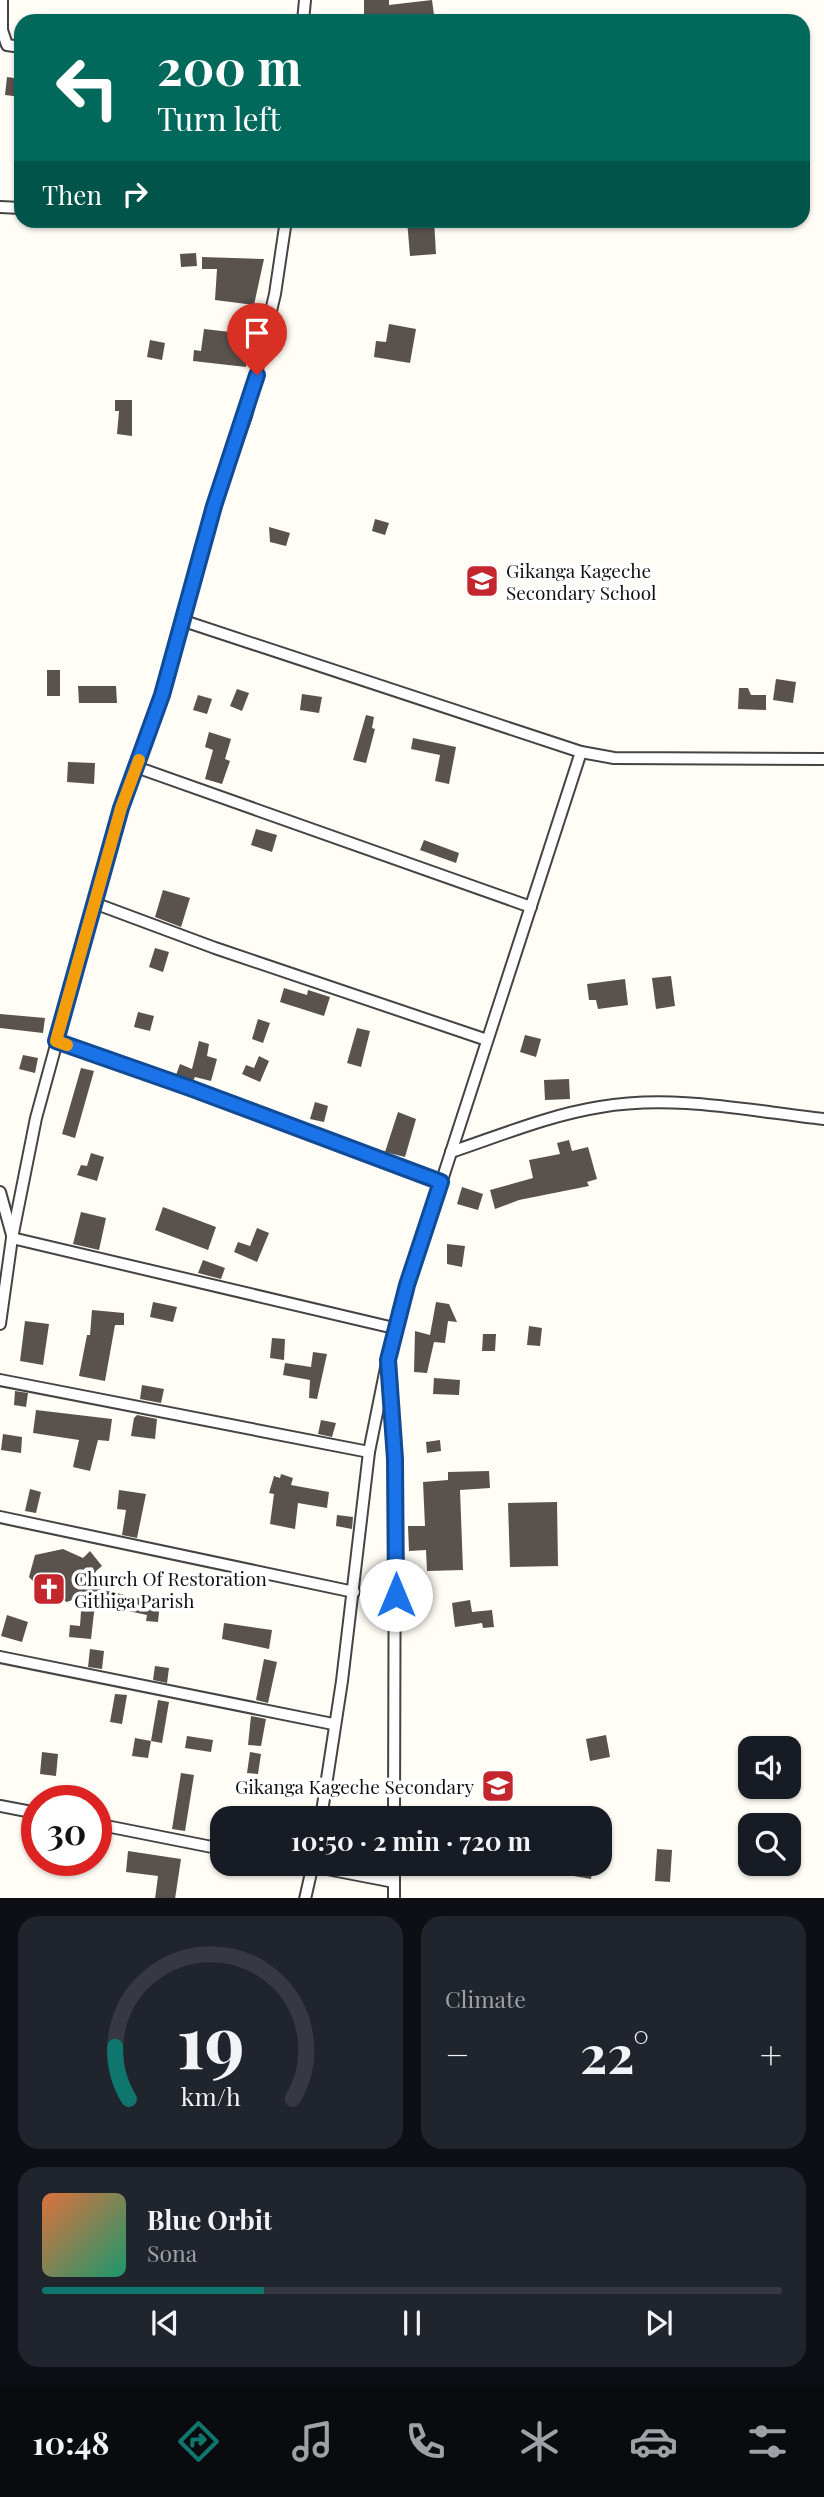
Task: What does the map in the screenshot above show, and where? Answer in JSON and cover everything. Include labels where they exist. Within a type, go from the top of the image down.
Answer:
[{"type":"street","points":[[2,0],[2,30],[7,45],[14,46]]},
{"type":"street","points":[[0,1324],[12,1238],[36,1118],[94,903],[184,621],[214,506],[246,416],[263,355],[285,228]]},
{"type":"street","points":[[184,621],[581,752],[614,758],[824,759]]},
{"type":"street","points":[[322,1806],[354,1592],[369,1452],[394,1328],[581,752]]},
{"type":"street","points":[[136,767],[531,907]]},
{"type":"street","points":[[94,903],[215,948],[487,1040]]},
{"type":"street","points":[[56,1041],[441,1182]]},
{"type":"street","points":[[451,1152],[599,1107],[653,1102],[718,1105],[824,1119]]},
{"type":"street","points":[[0,1192],[12,1238]]},
{"type":"street","points":[[12,1238],[394,1328]]},
{"type":"street","points":[[388,1360],[395,1459],[394,1806]]},
{"type":"street","points":[[0,1380],[369,1452]]},
{"type":"street","points":[[0,1517],[354,1592]]},
{"type":"street","points":[[0,1657],[334,1724]]},
{"type":"street","points":[[0,1806],[21,1810]]},
{"type":"street","points":[[112,1827],[210,1847]]},
{"type":"street","points":[[305,1898],[308,1876]]},
{"type":"street","points":[[366,1876],[394,1882]]},
{"type":"street","points":[[394,1876],[394,1898]]},
{"type":"building","points":[[364,0],[389,0],[389,5],[432,0],[434,14],[364,14]]},
{"type":"building","points":[[7,77],[14,78],[14,96],[5,95]]},
{"type":"building","points":[[408,228],[434,228],[436,254],[410,256]]},
{"type":"building","points":[[196,253],[197,266],[181,267],[180,254]]},
{"type":"building","points":[[202,257],[264,259],[254,305],[215,300],[217,269],[202,269]]},
{"type":"building","points":[[389,324],[416,329],[410,363],[374,357],[376,341],[386,342]]},
{"type":"building","points":[[204,329],[248,334],[246,367],[193,361],[194,350],[201,351]]},
{"type":"building","points":[[150,340],[165,343],[162,360],[147,357]]},
{"type":"building","points":[[115,400],[132,400],[132,436],[117,434],[119,411],[115,411]]},
{"type":"building","points":[[375,519],[389,523],[385,535],[372,531]]},
{"type":"building","points":[[269,527],[290,533],[286,546],[270,542]]},
{"type":"building","points":[[47,670],[60,670],[60,696],[47,696]]},
{"type":"building","points":[[776,679],[796,682],[793,703],[773,700]]},
{"type":"building","points":[[78,686],[116,686],[117,703],[79,703]]},
{"type":"building","points":[[739,688],[748,688],[751,695],[766,695],[766,710],[738,709]]},
{"type":"building","points":[[237,689],[249,693],[242,711],[230,706]]},
{"type":"building","points":[[302,694],[322,697],[319,713],[300,710]]},
{"type":"building","points":[[198,695],[212,699],[207,714],[193,710]]},
{"type":"building","points":[[366,715],[374,717],[372,728],[375,729],[366,763],[353,760]]},
{"type":"building","points":[[209,732],[231,739],[225,759],[230,761],[222,784],[205,779],[213,750],[205,747]]},
{"type":"building","points":[[413,738],[456,747],[449,784],[435,781],[440,755],[411,749]]},
{"type":"building","points":[[68,762],[95,763],[94,784],[67,782]]},
{"type":"building","points":[[256,829],[277,835],[272,852],[251,845]]},
{"type":"building","points":[[424,840],[459,853],[456,863],[420,850]]},
{"type":"building","points":[[163,890],[190,898],[181,927],[155,917]]},
{"type":"building","points":[[155,948],[169,952],[163,972],[149,967]]},
{"type":"building","points":[[671,976],[675,1006],[656,1009],[652,978]]},
{"type":"building","points":[[625,979],[628,1005],[598,1009],[596,1000],[589,1000],[587,984]]},
{"type":"building","points":[[284,988],[307,995],[308,990],[330,997],[324,1016],[280,1002]]},
{"type":"building","points":[[138,1012],[154,1016],[150,1031],[134,1027]]},
{"type":"building","points":[[0,1014],[45,1018],[43,1033],[0,1028]]},
{"type":"building","points":[[258,1019],[270,1023],[263,1043],[252,1039]]},
{"type":"building","points":[[357,1028],[370,1031],[361,1067],[347,1063]]},
{"type":"building","points":[[525,1035],[541,1039],[536,1057],[520,1052]]},
{"type":"building","points":[[199,1041],[209,1044],[207,1056],[217,1059],[211,1081],[195,1077],[193,1081],[176,1075],[180,1064],[192,1069]]},
{"type":"building","points":[[23,1055],[38,1058],[35,1073],[19,1069]]},
{"type":"building","points":[[259,1056],[269,1061],[260,1082],[242,1074],[246,1065],[254,1068]]},
{"type":"building","points":[[81,1068],[94,1071],[75,1138],[62,1134]]},
{"type":"building","points":[[569,1079],[570,1099],[545,1100],[544,1080]]},
{"type":"building","points":[[315,1102],[328,1106],[324,1122],[310,1119]]},
{"type":"building","points":[[398,1112],[416,1119],[405,1157],[385,1152]]},
{"type":"building","points":[[569,1140],[572,1151],[588,1147],[597,1179],[587,1182],[589,1186],[519,1200],[495,1209],[490,1190],[533,1178],[529,1160],[560,1154],[557,1143]]},
{"type":"building","points":[[91,1153],[104,1157],[97,1181],[77,1175],[81,1165],[87,1166]]},
{"type":"building","points":[[462,1187],[483,1194],[478,1210],[457,1204]]},
{"type":"building","points":[[163,1207],[216,1227],[208,1250],[155,1230]]},
{"type":"building","points":[[81,1212],[106,1218],[99,1250],[73,1244]]},
{"type":"building","points":[[257,1228],[269,1233],[257,1262],[234,1252],[238,1242],[250,1246]]},
{"type":"building","points":[[447,1244],[465,1246],[462,1267],[447,1264]]},
{"type":"building","points":[[203,1260],[225,1268],[221,1279],[198,1273]]},
{"type":"building","points":[[153,1302],[177,1307],[173,1322],[150,1317]]},
{"type":"building","points":[[436,1302],[449,1304],[457,1322],[448,1321],[445,1343],[434,1342],[427,1373],[414,1372],[415,1331],[430,1335]]},
{"type":"building","points":[[92,1310],[124,1313],[124,1325],[115,1325],[105,1381],[79,1376],[87,1335],[90,1335]]},
{"type":"building","points":[[25,1321],[49,1324],[43,1365],[20,1361]]},
{"type":"building","points":[[529,1326],[542,1328],[540,1346],[527,1345]]},
{"type":"building","points":[[483,1334],[496,1334],[495,1351],[482,1351]]},
{"type":"building","points":[[272,1338],[285,1339],[284,1360],[270,1358]]},
{"type":"building","points":[[313,1352],[327,1354],[317,1399],[309,1398],[310,1380],[283,1375],[285,1363],[311,1367]]},
{"type":"building","points":[[434,1378],[460,1380],[459,1395],[433,1394]]},
{"type":"building","points":[[142,1385],[164,1389],[161,1403],[140,1399]]},
{"type":"building","points":[[15,1391],[28,1393],[26,1407],[14,1405]]},
{"type":"building","points":[[36,1410],[112,1419],[109,1441],[98,1440],[90,1471],[73,1467],[79,1440],[33,1433]]},
{"type":"building","points":[[137,1415],[157,1419],[155,1439],[131,1436]]},
{"type":"building","points":[[321,1420],[336,1423],[332,1437],[318,1434]]},
{"type":"building","points":[[3,1434],[22,1437],[21,1453],[1,1450]]},
{"type":"building","points":[[440,1440],[441,1451],[427,1453],[426,1442]]},
{"type":"building","points":[[489,1471],[490,1488],[460,1490],[463,1570],[427,1571],[426,1550],[409,1551],[408,1526],[425,1526],[423,1482],[448,1480],[448,1472]]},
{"type":"building","points":[[281,1474],[293,1478],[291,1485],[329,1492],[327,1508],[298,1503],[295,1529],[270,1524],[274,1494],[269,1493],[274,1476],[280,1478]]},
{"type":"building","points":[[30,1489],[41,1492],[36,1513],[25,1511]]},
{"type":"building","points":[[119,1490],[146,1494],[137,1538],[122,1535],[126,1510],[117,1509]]},
{"type":"building","points":[[557,1502],[558,1566],[510,1567],[508,1503]]},
{"type":"building","points":[[337,1515],[353,1517],[352,1529],[336,1526]]},
{"type":"building","points":[[63,1549],[83,1558],[90,1551],[102,1566],[96,1571],[90,1587],[160,1603],[158,1622],[146,1621],[147,1615],[95,1604],[91,1639],[69,1637],[70,1625],[80,1626],[82,1596],[67,1602],[42,1590],[29,1577],[35,1555]]},
{"type":"building","points":[[470,1600],[472,1612],[492,1610],[494,1627],[483,1628],[482,1623],[455,1627],[452,1603]]},
{"type":"building","points":[[7,1615],[28,1622],[22,1642],[1,1636]]},
{"type":"building","points":[[224,1623],[272,1630],[269,1649],[222,1639]]},
{"type":"building","points":[[90,1649],[104,1651],[102,1669],[88,1667]]},
{"type":"building","points":[[264,1659],[277,1662],[268,1703],[256,1700]]},
{"type":"building","points":[[155,1666],[169,1668],[167,1683],[153,1680]]},
{"type":"building","points":[[115,1694],[127,1695],[122,1724],[110,1722]]},
{"type":"building","points":[[158,1700],[169,1702],[162,1743],[151,1741]]},
{"type":"building","points":[[251,1716],[266,1719],[261,1746],[248,1745]]},
{"type":"building","points":[[606,1735],[610,1757],[590,1761],[586,1739]]},
{"type":"building","points":[[187,1736],[213,1740],[211,1752],[185,1748]]},
{"type":"building","points":[[135,1738],[151,1741],[148,1758],[132,1756]]},
{"type":"building","points":[[42,1752],[58,1754],[56,1776],[40,1774]]},
{"type":"building","points":[[250,1752],[261,1754],[258,1774],[247,1773]]},
{"type":"building","points":[[181,1773],[194,1775],[185,1831],[172,1829]]},
{"type":"building","points":[[657,1849],[672,1850],[670,1882],[655,1881]]},
{"type":"building","points":[[128,1851],[181,1859],[175,1898],[155,1898],[158,1876],[126,1872]]},
{"type":"slow traffic","points":[[67,1045],[56,1041],[121,808],[139,760]]},
{"type":"place","name":"Gikanga Kageche Secondary School","points":[[482,581]]},
{"type":"place","name":"Church Of Restoration Githiga Parish","points":[[49,1589]]},
{"type":"place","name":"Gikanga Kageche Secondary","points":[[498,1786]]},
{"type":"route","points":[[257,375],[246,416],[214,506],[162,695],[121,808],[56,1041],[441,1182],[394,1328],[388,1360],[395,1459],[396,1595]]}]
